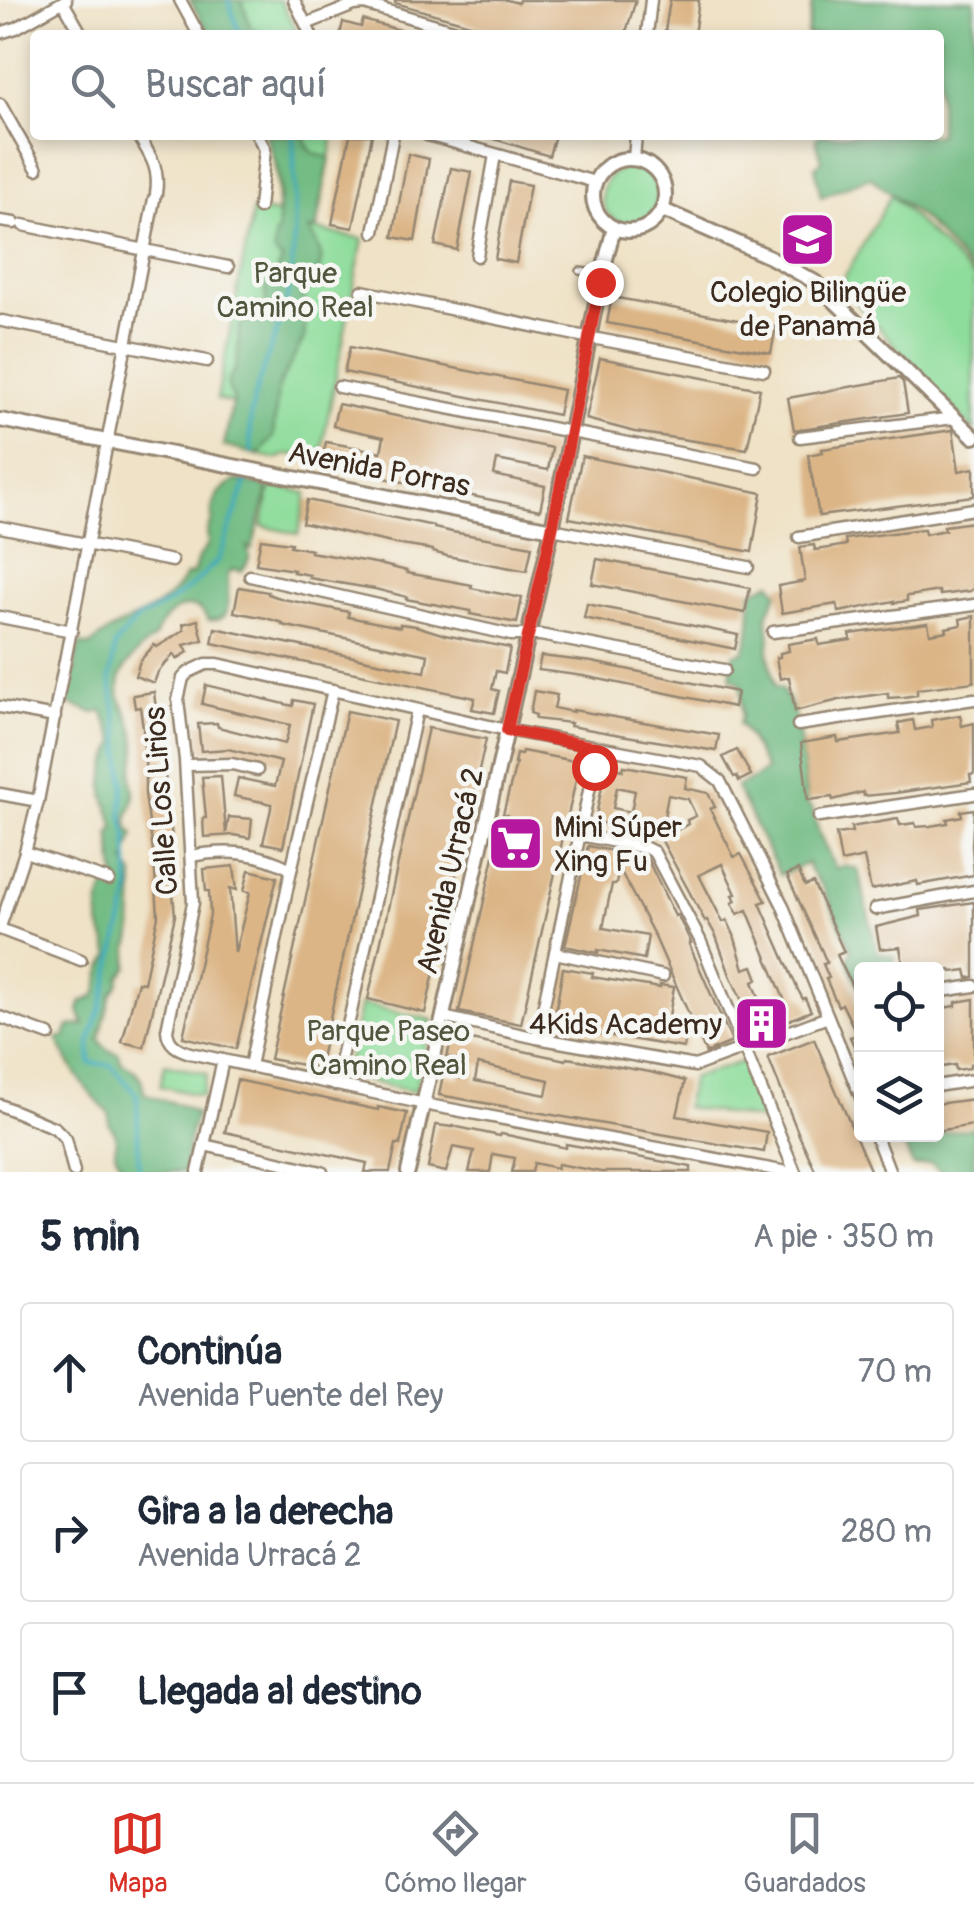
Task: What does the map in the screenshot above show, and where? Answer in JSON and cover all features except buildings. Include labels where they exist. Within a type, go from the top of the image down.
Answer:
[{"type":"street","points":[[180,0],[195,30]]},
{"type":"street","points":[[294,0],[309,30],[354,5],[364,4],[453,30]]},
{"type":"street","points":[[648,30],[651,0]]},
{"type":"street","points":[[0,33],[64,1],[79,30]]},
{"type":"street","points":[[0,104],[37,168]]},
{"type":"street","points":[[81,960],[0,928],[38,801],[155,196],[157,170],[141,140]]},
{"type":"street","points":[[258,208],[265,149],[260,140]]},
{"type":"street","points":[[374,232],[392,140]]},
{"type":"street","points":[[443,140],[595,182]]},
{"type":"street","points":[[634,159],[636,140]]},
{"type":"street","points":[[477,256],[495,155]]},
{"type":"street","points":[[634,159],[655,169],[666,188],[663,210],[647,226],[625,231],[605,222],[594,203],[595,182],[607,166],[634,159]]},
{"type":"street","points":[[663,210],[770,257],[815,282],[974,437]]},
{"type":"street","points":[[0,220],[228,267]]},
{"type":"street","name":"Avenida Urracá 2","points":[[408,1172],[552,529],[614,228]]},
{"type":"street","points":[[362,292],[764,370]]},
{"type":"street","points":[[2,321],[207,361]]},
{"type":"street","points":[[339,387],[757,468]]},
{"type":"street","points":[[800,438],[954,418]]},
{"type":"street","name":"Avenida Porras","points":[[0,420],[748,567]]},
{"type":"street","points":[[799,537],[974,509]]},
{"type":"street","points":[[0,527],[172,561]]},
{"type":"street","points":[[250,576],[511,634],[724,670]]},
{"type":"street","points":[[773,632],[974,605]]},
{"type":"street","points":[[0,617],[72,631]]},
{"type":"street","name":"Calle Los Lirios","points":[[787,1172],[424,1104],[174,1046],[168,1036],[169,1021],[192,918],[193,882],[178,700],[183,678],[197,666],[218,664],[507,730],[701,766],[720,782],[782,904],[854,1080]]},
{"type":"street","points":[[250,1066],[333,690]]},
{"type":"street","points":[[798,725],[974,699]]},
{"type":"street","points":[[0,707],[55,718]]},
{"type":"street","points":[[335,1085],[417,710]]},
{"type":"street","points":[[537,1038],[598,748]]},
{"type":"street","points":[[186,765],[232,764],[257,770]]},
{"type":"street","points":[[0,794],[38,801]]},
{"type":"street","points":[[818,817],[974,794]]},
{"type":"street","points":[[580,835],[654,852],[700,940],[796,1172]]},
{"type":"street","points":[[24,852],[108,880]]},
{"type":"street","points":[[191,856],[244,853],[274,860],[291,869]]},
{"type":"street","points":[[875,909],[974,892]]},
{"type":"street","points":[[554,952],[663,976]]},
{"type":"street","points":[[944,991],[974,986]]},
{"type":"street","points":[[0,1016],[49,1035]]},
{"type":"street","points":[[443,1017],[695,1066],[828,1016]]},
{"type":"street","points":[[198,1172],[223,1060]]},
{"type":"street","points":[[944,1085],[974,1080]]},
{"type":"street","points":[[0,1106],[56,1128],[66,1140],[74,1172]]},
{"type":"street","points":[[879,1142],[890,1172]]},
{"type":"street","points":[[204,1145],[322,1172]]},
{"type":"lane","points":[[580,271],[602,275]]},
{"type":"green space","points":[[190,0],[280,0],[296,30],[207,30]]},
{"type":"green space","points":[[190,0],[242,0],[254,30],[207,30]]},
{"type":"green space","points":[[816,0],[974,0],[974,274],[924,220],[870,177],[821,197],[815,166],[822,161],[816,140],[944,140],[944,30],[808,30]]},
{"type":"green space","name":"Parque Camino Real","points":[[267,140],[333,140],[317,230],[363,239],[318,468],[306,456],[288,454],[276,459],[224,446],[232,403],[217,399],[253,209],[277,214],[272,154]]},
{"type":"green space","points":[[267,140],[306,140],[312,152],[330,157],[316,230],[309,230],[321,264],[303,298],[307,307],[304,338],[278,387],[273,437],[258,455],[224,446],[234,399],[228,382],[237,361],[239,326],[246,321],[254,303],[266,308],[266,285],[272,283],[282,260],[274,252],[280,194]]},
{"type":"green space","points":[[630,168],[650,176],[658,196],[650,216],[630,224],[610,216],[602,196],[610,176]]},
{"type":"green space","points":[[891,195],[974,278],[974,431],[840,285]]},
{"type":"green space","points":[[236,480],[268,490],[252,549],[247,547],[247,563],[241,572],[234,569],[228,573],[225,615],[208,620],[194,607],[178,609],[134,656],[120,679],[120,698],[133,728],[136,749],[134,799],[127,821],[134,835],[125,862],[134,875],[132,937],[128,967],[111,995],[99,1040],[138,1074],[144,1093],[196,1114],[184,1172],[123,1172],[115,1153],[116,1134],[109,1124],[109,1113],[79,1078],[57,1038],[65,1037],[69,1026],[84,1025],[79,1010],[82,1001],[98,991],[110,956],[99,921],[99,906],[106,885],[117,885],[110,833],[114,829],[104,790],[106,769],[116,742],[102,711],[94,713],[69,704],[69,690],[80,644],[90,646],[153,608],[186,575],[193,574],[208,545],[207,531],[215,500],[219,492]]},
{"type":"green space","points":[[271,485],[307,493],[298,534],[262,526]]},
{"type":"green space","points":[[771,582],[778,592],[767,615],[768,651],[775,687],[788,699],[798,727],[807,805],[812,808],[835,868],[858,869],[877,952],[894,957],[894,962],[854,962],[854,975],[848,960],[852,950],[808,863],[780,875],[736,787],[766,770],[739,724],[741,683],[731,679],[734,654],[743,652],[746,645],[752,591]]},
{"type":"green space","name":"Parque Paseo Camino Real","points":[[361,1004],[432,1020],[415,1092],[344,1076]]},
{"type":"green space","points":[[744,1061],[765,1121],[685,1107],[692,1078]]},
{"type":"green space","points":[[165,1064],[207,1074],[202,1096],[160,1086]]},
{"type":"green space","points":[[974,1128],[974,1172],[941,1172],[931,1163],[913,1166],[903,1142],[944,1142],[944,1133]]},
{"type":"waterway","points":[[228,0],[238,30]]},
{"type":"waterway","points":[[252,452],[251,412],[284,309],[292,270],[293,140]]},
{"type":"waterway","points":[[139,1172],[137,1095],[111,1065],[90,1063],[90,1040],[130,891],[122,814],[124,784],[110,680],[115,645],[136,620],[170,602],[219,559],[247,479]]},
{"type":"place","name":"Colegio Bilingüe de Panamá","points":[[808,240]]},
{"type":"place","name":"Mini Súper Xing Fu","points":[[515,844]]},
{"type":"place","name":"4Kids Academy","points":[[761,1024]]},
{"type":"route","points":[[594,767],[598,748],[507,730],[552,529],[600,282]]}]
